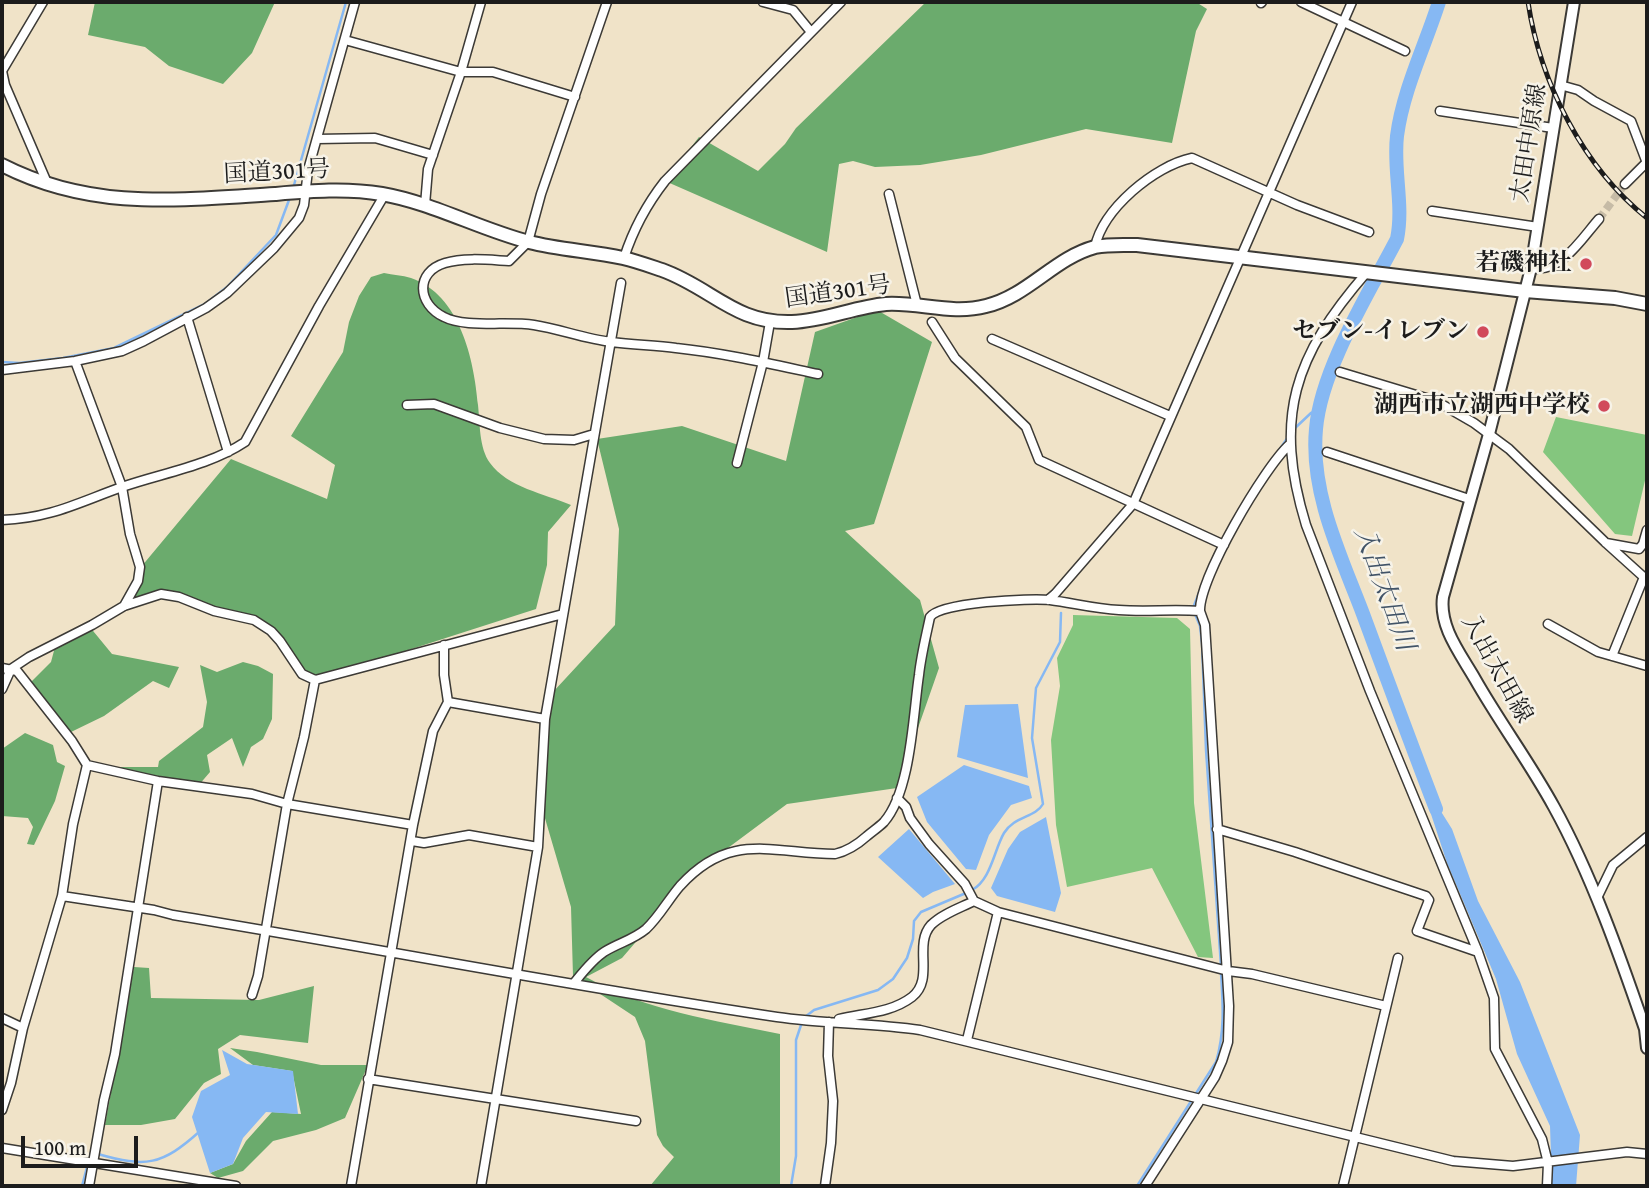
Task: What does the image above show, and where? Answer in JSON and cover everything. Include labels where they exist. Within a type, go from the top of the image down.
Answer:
[{"type":"highway","name":"国道301号","points":[[2,165],[69,192],[118,199],[167,201],[354,190],[385,194],[425,205],[528,242],[624,258],[683,278],[741,313],[770,322],[797,322],[884,304],[958,310],[998,303],[1024,290],[1064,261],[1095,247],[1137,244],[1525,291],[1615,298],[1647,304]]},
{"type":"main road","name":"太田中原線","points":[[1525,291],[1538,227],[1574,2]]},
{"type":"main road","name":"入出太田線","points":[[1525,291],[1441,611],[1446,628],[1554,807],[1597,898],[1645,1029],[1647,1048]]},
{"type":"street","points":[[43,2],[2,71],[5,85],[49,186]]},
{"type":"street","points":[[2,370],[75,361],[122,351],[206,308],[227,293],[274,248],[299,218],[308,170],[355,2]]},
{"type":"street","points":[[425,205],[428,169],[461,72],[481,2]]},
{"type":"street","points":[[607,2],[541,194],[528,242],[509,261],[442,264],[433,270],[423,284],[424,301],[442,317],[458,323],[533,325],[611,342],[678,348],[818,374]]},
{"type":"street","points":[[764,2],[793,10],[811,32]]},
{"type":"street","points":[[624,258],[643,215],[665,181],[841,2]]},
{"type":"street","points":[[1301,2],[1405,51]]},
{"type":"street","points":[[1048,600],[1133,503],[1352,2]]},
{"type":"street","points":[[345,40],[461,72],[494,72],[575,97]]},
{"type":"street","points":[[1560,85],[1578,90],[1630,121],[1647,163],[1625,184]]},
{"type":"street","points":[[1440,111],[1553,128]]},
{"type":"street","points":[[317,139],[375,138],[433,155]]},
{"type":"street","points":[[1095,247],[1105,222],[1131,193],[1153,176],[1192,158],[1297,205],[1369,232]]},
{"type":"street","points":[[2,520],[55,513],[122,487],[189,467],[228,452],[244,442],[385,194]]},
{"type":"street","points":[[889,194],[917,305]]},
{"type":"street","points":[[1433,211],[1538,227]]},
{"type":"street","points":[[1531,268],[1539,270],[1566,257],[1599,219]]},
{"type":"street","points":[[1367,272],[1322,329],[1309,353],[1292,408],[1289,445],[1298,499],[1370,691],[1478,952],[1494,998],[1495,1049],[1542,1139],[1548,1163],[1547,1186]]},
{"type":"street","points":[[481,1186],[538,847],[545,719],[621,283]]},
{"type":"street","points":[[187,317],[228,452]]},
{"type":"street","points":[[737,463],[770,322]]},
{"type":"street","points":[[932,323],[955,358],[1026,427],[1039,460],[1224,545]]},
{"type":"street","points":[[992,339],[1170,416]]},
{"type":"street","points":[[75,361],[122,487],[130,534],[140,567],[138,581],[124,606]]},
{"type":"street","points":[[1340,372],[1436,401],[1489,434],[1510,449],[1645,578],[1612,656]]},
{"type":"street","points":[[407,405],[434,404],[500,428],[544,439],[574,440],[594,434]]},
{"type":"street","points":[[1145,1186],[1202,1098],[1222,1061],[1228,1042],[1228,971],[1205,625],[1200,611],[1209,574],[1224,545],[1275,458],[1289,445]]},
{"type":"street","points":[[1327,452],[1469,499]]},
{"type":"street","points":[[1606,543],[1639,549],[1647,530]]},
{"type":"street","points":[[6,668],[124,606],[161,594],[188,600],[214,611],[254,620],[271,631],[280,641],[302,674],[315,680],[563,614]]},
{"type":"street","points":[[574,983],[604,952],[628,943],[648,928],[680,886],[703,866],[722,855],[750,848],[823,854],[846,852],[885,820],[897,798],[914,725],[918,678],[931,614],[945,607],[1048,600],[1094,609],[1200,611]]},
{"type":"street","points":[[1548,624],[1598,652],[1647,666]]},
{"type":"street","points":[[351,1186],[413,825],[433,731],[448,702],[444,675],[444,645]]},
{"type":"street","points":[[2,689],[6,668]]},
{"type":"street","points":[[6,668],[17,671],[72,741],[87,765],[158,781],[252,793],[286,804],[413,825]]},
{"type":"street","points":[[252,995],[267,930],[286,804],[304,737],[315,680]]},
{"type":"street","points":[[448,702],[545,719]]},
{"type":"street","points":[[2,1111],[62,896],[73,824],[87,765]]},
{"type":"street","points":[[89,1186],[91,1157],[115,1054],[158,781]]},
{"type":"street","points":[[897,798],[906,807],[910,818],[929,844],[965,884],[974,901],[998,912],[1228,971],[1252,974],[1386,1006]]},
{"type":"street","points":[[1217,829],[1426,896],[1429,900],[1417,931],[1478,952]]},
{"type":"street","points":[[412,841],[424,843],[469,835],[538,847]]},
{"type":"street","points":[[1597,898],[1613,865],[1647,837]]},
{"type":"street","points":[[62,896],[647,997],[782,1018],[877,1024],[967,1040],[1453,1161],[1495,1166],[1548,1163],[1627,1152],[1647,1154]]},
{"type":"street","points":[[829,1022],[884,1010],[913,996],[922,985],[928,929],[947,914],[974,901]]},
{"type":"street","points":[[967,1040],[998,912]]},
{"type":"street","points":[[1343,1186],[1398,958]]},
{"type":"street","points":[[2,1018],[23,1028]]},
{"type":"street","points":[[825,1186],[833,1101],[828,1056],[829,1022]]},
{"type":"street","points":[[368,1079],[636,1121]]},
{"type":"street","points":[[2,1148],[91,1157],[214,1184],[236,1186]]},
{"type":"green space","points":[[95,2],[275,2],[252,53],[223,84],[169,66],[145,47],[88,35]]},
{"type":"green space","points":[[926,2],[1196,2],[1207,9],[1196,31],[1172,143],[1086,129],[981,155],[920,165],[875,167],[853,161],[839,164],[827,252],[665,181],[699,137],[758,171],[785,144],[796,128]]},
{"type":"green space","points":[[384,273],[411,278],[428,286],[453,314],[473,368],[482,443],[490,463],[516,484],[571,505],[548,532],[547,565],[536,609],[315,680],[263,625],[167,595],[128,598],[141,567],[231,459],[327,499],[335,465],[291,436],[343,352],[349,322],[359,296],[371,277]]},
{"type":"green space","points":[[877,310],[932,342],[874,524],[845,531],[920,600],[939,668],[897,788],[787,804],[697,871],[622,958],[586,977],[609,989],[656,1006],[780,1034],[780,1186],[650,1186],[674,1157],[657,1135],[645,1041],[635,1017],[573,976],[571,907],[537,791],[553,692],[615,625],[619,529],[597,439],[682,426],[786,461],[815,332]]},
{"type":"green space","points":[[1556,417],[1647,435],[1647,472],[1632,536],[1615,534],[1543,452]]},
{"type":"green space","points":[[1073,615],[1177,618],[1190,629],[1194,803],[1213,958],[1198,957],[1152,868],[1067,887],[1056,825],[1051,740],[1060,686],[1057,658],[1073,625]]},
{"type":"green space","points":[[89,626],[112,654],[179,667],[169,688],[153,681],[104,716],[71,732],[31,682],[51,662],[55,647]]},
{"type":"green space","points":[[243,662],[273,674],[272,719],[263,739],[251,747],[243,767],[232,738],[207,755],[210,772],[198,786],[104,767],[158,767],[159,761],[203,727],[207,702],[200,665],[217,672]]},
{"type":"green space","points":[[25,733],[53,745],[57,762],[65,766],[55,801],[34,845],[27,844],[33,827],[28,818],[2,816],[2,749]]},
{"type":"green space","points":[[134,967],[149,968],[151,998],[259,1000],[314,986],[308,1043],[240,1035],[218,1049],[221,1074],[204,1083],[175,1119],[141,1125],[105,1125]]},
{"type":"green space","points":[[230,1048],[321,1065],[368,1065],[345,1118],[316,1130],[273,1141],[243,1171],[218,1178],[210,1173],[233,1164],[246,1141],[272,1112],[301,1114],[292,1071],[253,1065]]},
{"type":"water","points":[[1018,704],[1028,778],[957,757],[965,705]]},
{"type":"water","points":[[964,765],[1029,786],[1032,798],[1011,805],[989,835],[976,870],[966,869],[927,822],[917,797]]},
{"type":"water","points":[[1430,794],[1452,829],[1478,901],[1520,982],[1580,1135],[1576,1186],[1552,1186],[1550,1126],[1517,1054],[1496,979],[1447,863],[1429,808]]},
{"type":"water","points":[[1046,817],[1061,893],[1055,912],[997,896],[991,888],[1008,849],[1020,832]]},
{"type":"water","points":[[909,829],[955,884],[923,898],[878,857]]},
{"type":"water","points":[[222,1050],[247,1064],[293,1071],[298,1114],[266,1112],[243,1138],[233,1164],[210,1173],[192,1117],[201,1091],[230,1075]]},
{"type":"waterway","points":[[294,185],[346,2]]},
{"type":"waterway","name":"入出太田川","points":[[1436,809],[1329,524],[1322,500],[1315,453],[1320,406],[1336,357],[1397,239],[1399,213],[1396,149],[1400,119],[1409,85],[1439,2]]},
{"type":"waterway","points":[[2,362],[19,363],[63,358],[114,348],[205,304],[227,287],[276,235],[289,200]]},
{"type":"waterway","points":[[1294,429],[1311,413],[1319,410]]},
{"type":"waterway","points":[[1278,452],[1288,437]]},
{"type":"waterway","points":[[1193,608],[1206,575]]},
{"type":"waterway","points":[[972,890],[984,879],[1008,827],[1035,812],[1043,804],[1032,738],[1036,688],[1060,642],[1061,613]]},
{"type":"waterway","points":[[1195,614],[1202,643],[1206,750],[1221,966]]},
{"type":"waterway","points":[[805,1017],[814,1010],[878,990],[893,979],[907,958],[913,939],[914,921],[921,912],[966,893]]},
{"type":"waterway","points":[[1137,1186],[1216,1062],[1222,1029],[1221,973]]},
{"type":"waterway","points":[[791,1186],[796,1156],[796,1040],[802,1022]]},
{"type":"waterway","points":[[98,1154],[129,1161],[153,1161],[174,1151],[199,1132]]},
{"type":"waterway","points":[[82,1186],[91,1152]]},
{"type":"tunnel","points":[[1599,219],[1625,184]]},
{"type":"railway","points":[[1528,2],[1543,62],[1568,121],[1603,174],[1647,218]]},
{"type":"place","name":"若磯神社","points":[[1586,264]]},
{"type":"place","name":"セブン-イレブン","points":[[1483,332]]},
{"type":"place","name":"湖西市立湖西中学校","points":[[1604,406]]}]
